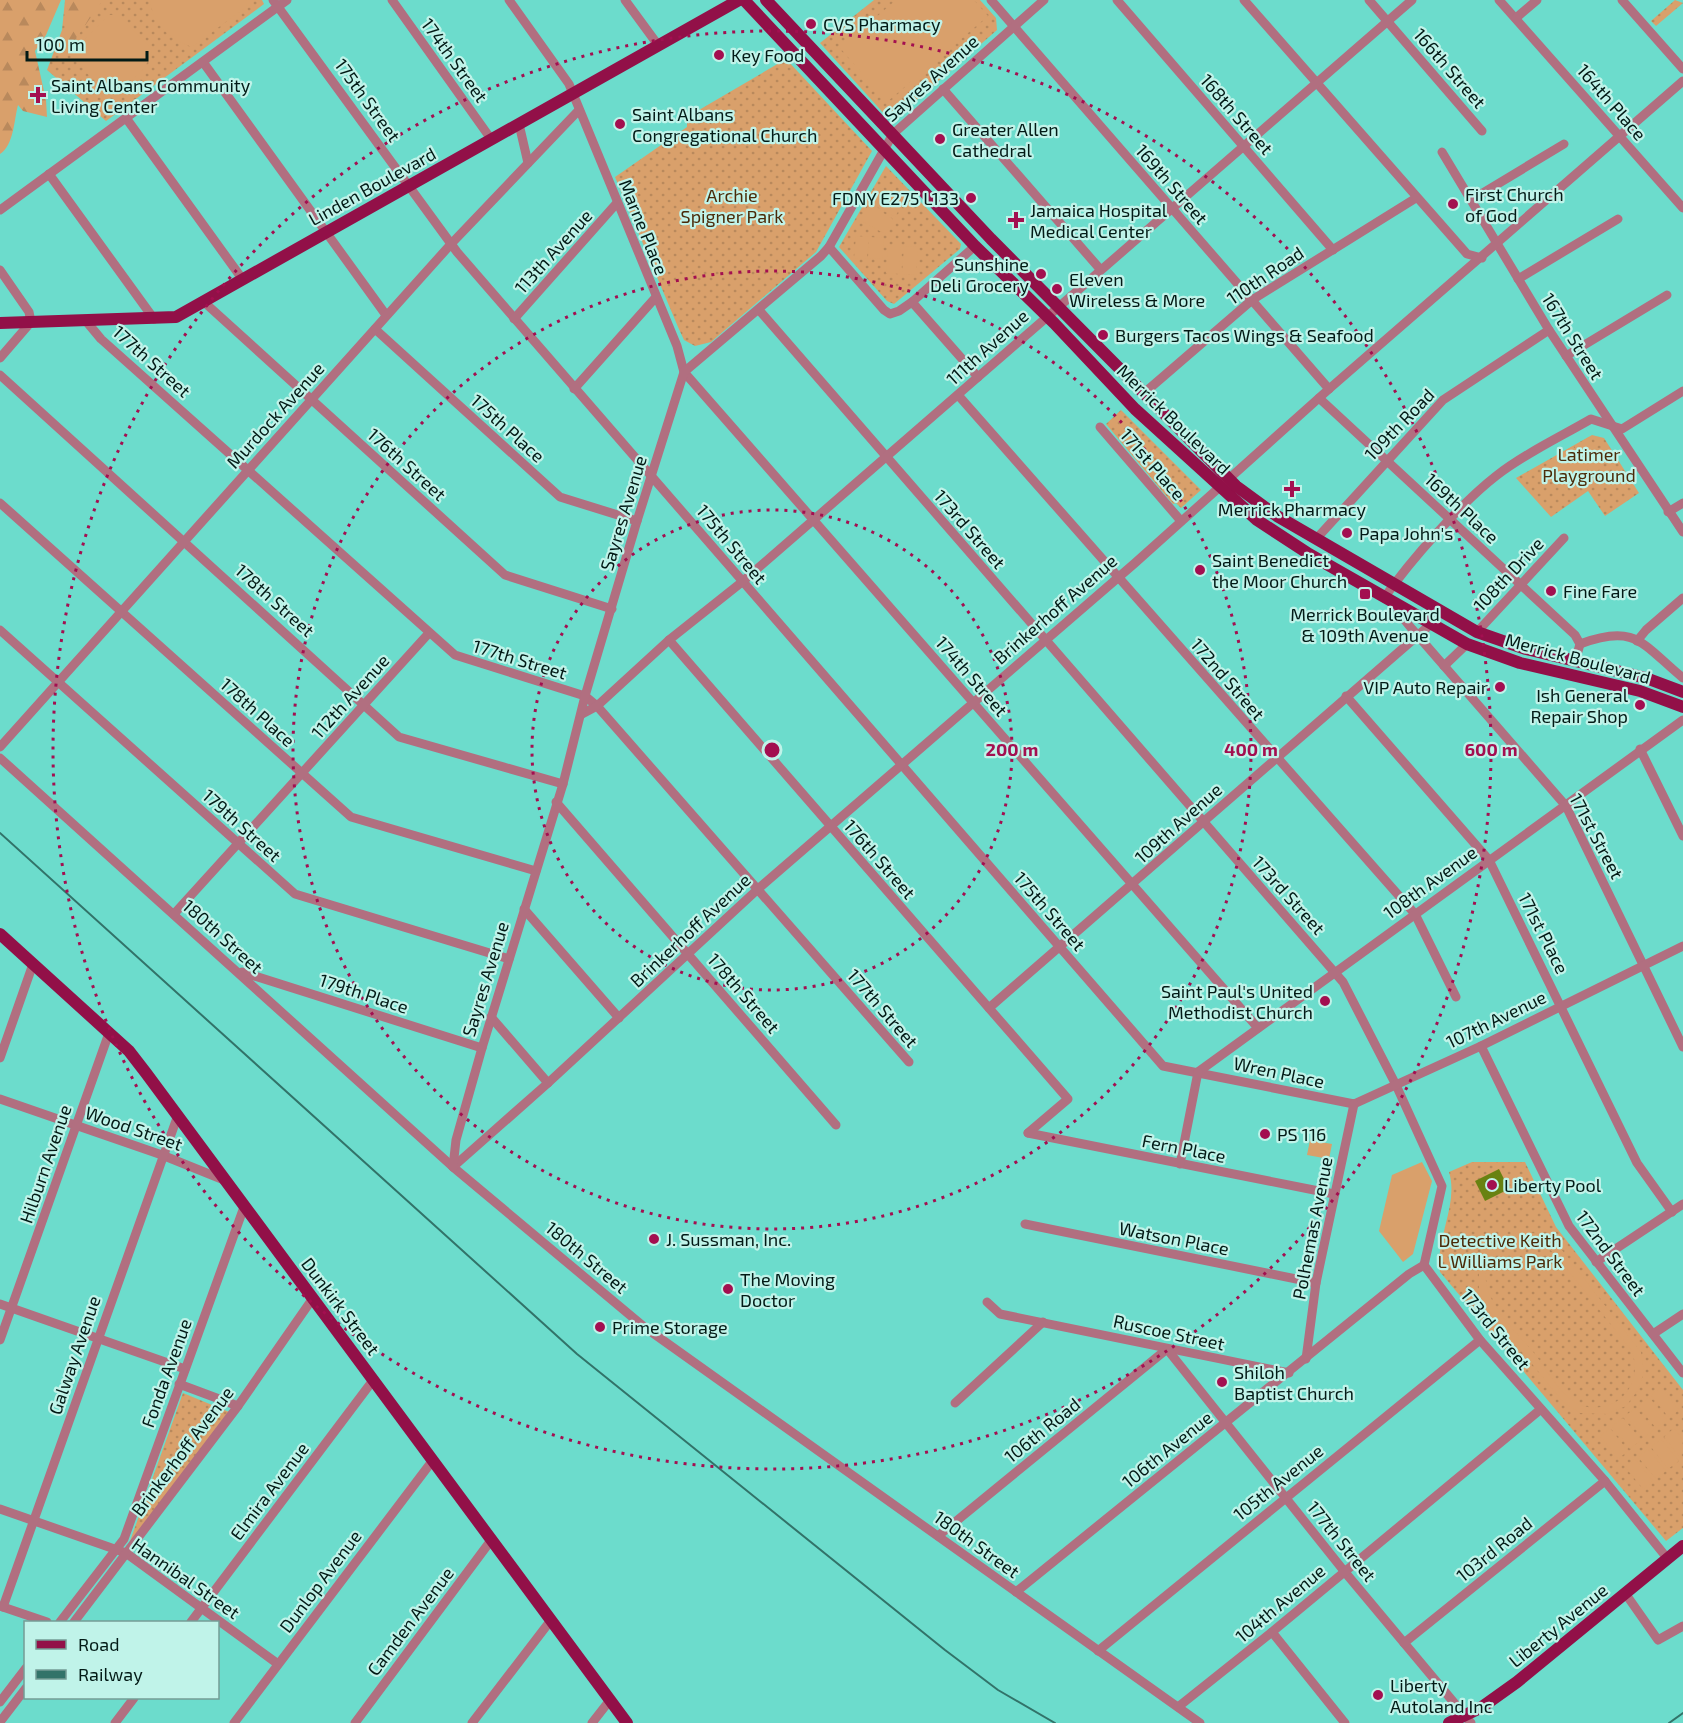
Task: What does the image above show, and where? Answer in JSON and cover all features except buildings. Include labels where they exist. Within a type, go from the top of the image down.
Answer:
[{"type":"main road","name":"Linden Boulevard","points":[[0,322],[176,317],[739,0]]},
{"type":"main road","name":"Merrick Boulevard","points":[[744,0],[975,246],[1047,316],[1135,409],[1224,484],[1393,585],[1477,632],[1526,650],[1646,678],[1683,692]]},
{"type":"main road","name":"Merrick Boulevard","points":[[766,0],[991,239],[1143,394],[1257,520],[1384,598],[1467,644],[1520,663],[1640,691],[1683,707]]},
{"type":"main road","name":"Dunkirk Street","points":[[0,934],[129,1051],[627,1723]]},
{"type":"main road","name":"Liberty Avenue","points":[[1449,1723],[1468,1720],[1683,1546]]},
{"type":"street","points":[[0,210],[203,62],[276,3],[287,0]]},
{"type":"street","name":"174th Street","points":[[392,0],[492,139]]},
{"type":"street","points":[[509,0],[569,84],[573,95]]},
{"type":"street","points":[[625,0],[658,45]]},
{"type":"street","name":"169th Street","points":[[991,0],[1329,389]]},
{"type":"street","name":"Sayres Avenue","points":[[453,1167],[456,1140],[491,1017],[562,784],[585,696],[637,521],[684,372],[759,310],[829,247],[893,134],[942,88],[1044,0]]},
{"type":"street","name":"168th Street","points":[[1117,0],[1334,250]]},
{"type":"street","points":[[1244,0],[1467,254],[1482,258]]},
{"type":"street","name":"166th Street","points":[[1369,0],[1482,131]]},
{"type":"street","name":"111th Avenue","points":[[582,714],[597,706],[669,640],[742,582],[1412,0]]},
{"type":"street","name":"164th Place","points":[[1499,0],[1683,208]]},
{"type":"street","points":[[1516,18],[1537,0]]},
{"type":"street","points":[[1622,0],[1683,69]]},
{"type":"street","name":"175th Street","points":[[276,3],[451,244],[574,389],[652,475],[742,582],[1163,1066],[1198,1072]]},
{"type":"street","points":[[203,62],[386,315]]},
{"type":"street","name":"Brinkerhoff Avenue","points":[[453,1167],[548,1083],[758,889],[1683,81]]},
{"type":"street","points":[[942,88],[1100,269]]},
{"type":"street","name":"Marne Place","points":[[573,95],[616,204],[677,346],[684,372]]},
{"type":"street","name":"Murdock Avenue","points":[[0,747],[386,315],[579,110]]},
{"type":"street","points":[[126,118],[243,280]]},
{"type":"street","points":[[519,124],[527,148],[528,163]]},
{"type":"street","points":[[1471,200],[1564,144]]},
{"type":"street","name":"167th Street","points":[[1442,152],[1566,356],[1683,532]]},
{"type":"street","name":"177th Street","points":[[49,174],[154,319]]},
{"type":"street","name":"110th Road","points":[[1143,394],[1252,300],[1416,198]]},
{"type":"street","name":"113th Avenue","points":[[514,319],[616,204]]},
{"type":"street","points":[[1518,279],[1618,219]]},
{"type":"street","points":[[829,247],[890,314],[899,312],[912,302],[975,246]]},
{"type":"street","points":[[0,270],[29,312],[31,322],[0,358]]},
{"type":"street","points":[[1566,356],[1667,295]]},
{"type":"street","points":[[574,389],[656,297]]},
{"type":"street","name":"176th Street","points":[[204,302],[505,575],[612,609]]},
{"type":"street","points":[[912,302],[978,377]]},
{"type":"street","name":"173rd Street","points":[[759,310],[1342,981],[1395,1085],[1442,1186],[1424,1265],[1480,1340],[1605,1481],[1667,1558]]},
{"type":"street","name":"177th Street","points":[[86,321],[102,339],[455,656],[585,696],[597,706],[909,1062]]},
{"type":"street","name":"175th Place","points":[[375,329],[560,497],[637,521]]},
{"type":"street","name":"109th Road","points":[[1317,538],[1443,400],[1550,330]]},
{"type":"street","name":"174th Street","points":[[684,372],[1258,1028]]},
{"type":"street","name":"178th Street","points":[[0,375],[365,703],[399,737],[562,784]]},
{"type":"street","points":[[1384,598],[1450,520],[1496,476],[1591,419],[1622,429],[1683,391]]},
{"type":"street","name":"172nd Street","points":[[958,395],[1275,759],[1414,914],[1456,997]]},
{"type":"street","name":"169th Place","points":[[1319,398],[1575,635],[1580,644]]},
{"type":"street","name":"171st Place","points":[[1100,427],[1181,521]]},
{"type":"street","name":"178th Place","points":[[0,503],[351,817],[536,872]]},
{"type":"street","points":[[1668,512],[1683,503]]},
{"type":"street","name":"108th Drive","points":[[1477,632],[1564,538]]},
{"type":"street","points":[[1638,641],[1646,630],[1683,598]]},
{"type":"street","name":"171st Street","points":[[1400,607],[1398,612],[1416,635],[1566,806],[1683,1047]]},
{"type":"street","points":[[1431,624],[1437,610]]},
{"type":"street","name":"109th Avenue","points":[[989,1008],[1431,624]]},
{"type":"street","name":"179th Street","points":[[0,630],[295,894],[509,959]]},
{"type":"street","name":"112th Avenue","points":[[174,914],[429,633]]},
{"type":"street","points":[[1575,662],[1580,644],[1617,634],[1638,641],[1683,678]]},
{"type":"street","name":"176th Street","points":[[669,640],[1068,1099],[1028,1133]]},
{"type":"street","points":[[1444,666],[1467,644]]},
{"type":"street","name":"171st Place","points":[[1346,696],[1489,860],[1562,1005],[1637,1163],[1672,1212]]},
{"type":"street","name":"108th Avenue","points":[[1198,1072],[1683,720]]},
{"type":"street","points":[[1640,749],[1683,836]]},
{"type":"street","name":"180th Street","points":[[0,758],[453,1167],[643,1326],[1200,1723]]},
{"type":"street","name":"178th Street","points":[[556,802],[836,1125]]},
{"type":"street","points":[[524,909],[619,1018]]},
{"type":"street","name":"107th Avenue","points":[[1354,1104],[1481,1046],[1683,946]]},
{"type":"street","points":[[0,1058],[33,964]]},
{"type":"street","name":"179th Place","points":[[237,970],[482,1048]]},
{"type":"street","points":[[491,1017],[548,1083]]},
{"type":"street","name":"Hilburn Avenue","points":[[0,1340],[109,1033]]},
{"type":"street","name":"172nd Street","points":[[1481,1046],[1569,1226],[1683,1373]]},
{"type":"street","points":[[1180,1164],[1198,1072]]},
{"type":"street","name":"Wren Place","points":[[1198,1072],[1354,1104]]},
{"type":"street","name":"Wood Street","points":[[0,1099],[162,1155],[224,1180]]},
{"type":"street","name":"Polhemas Avenue","points":[[1306,1359],[1316,1283],[1354,1104]]},
{"type":"street","name":"Galway Avenue","points":[[2,1606],[178,1115]]},
{"type":"street","name":"Fern Place","points":[[1028,1133],[1334,1194]]},
{"type":"street","name":"Wood Street","points":[[188,1165],[209,1159]]},
{"type":"street","points":[[1596,1262],[1683,1204]]},
{"type":"street","name":"Fonda Avenue","points":[[116,1549],[124,1539],[244,1207]]},
{"type":"street","name":"Watson Place","points":[[1026,1224],[1316,1283]]},
{"type":"street","name":"106th Avenue","points":[[1016,1592],[1409,1274],[1424,1265]]},
{"type":"street","name":"Brinkerhoff Avenue","points":[[75,1621],[238,1406],[314,1298]]},
{"type":"street","points":[[987,1302],[1000,1314],[1043,1322]]},
{"type":"street","points":[[0,1304],[185,1369]]},
{"type":"street","points":[[1653,1334],[1683,1314]]},
{"type":"street","points":[[955,1403],[1043,1322]]},
{"type":"street","name":"Ruscoe Street","points":[[1043,1322],[1289,1373]]},
{"type":"street","name":"105th Avenue","points":[[1098,1651],[1480,1340]]},
{"type":"street","name":"177th Street","points":[[1167,1349],[1344,1571],[1468,1720]]},
{"type":"street","name":"106th Road","points":[[938,1536],[1167,1349]]},
{"type":"street","name":"Elmira Avenue","points":[[192,1621],[374,1379]]},
{"type":"street","points":[[179,1384],[238,1406]]},
{"type":"street","name":"104th Avenue","points":[[1178,1707],[1541,1409]]},
{"type":"street","name":"Dunlop Avenue","points":[[234,1723],[433,1460]]},
{"type":"street","name":"103rd Road","points":[[1404,1643],[1605,1481]]},
{"type":"street","name":"Hannibal Street","points":[[0,1509],[126,1553],[278,1664]]},
{"type":"street","name":"Camden Avenue","points":[[355,1723],[492,1539]]},
{"type":"street","points":[[62,1621],[116,1549]]},
{"type":"street","points":[[1625,1593],[1658,1640],[1683,1626]]},
{"type":"street","points":[[2,1606],[42,1621]]},
{"type":"street","points":[[472,1723],[551,1620]]},
{"type":"street","points":[[1272,1632],[1345,1723]]},
{"type":"street","points":[[9,1709],[0,1703],[24,1671]]},
{"type":"street","points":[[0,1722],[24,1690]]},
{"type":"street","points":[[115,1723],[133,1699]]},
{"type":"street","points":[[592,1723],[610,1700]]},
{"type":"green space","points":[[0,0],[61,0],[46,35],[35,51],[46,100],[47,117],[23,111],[18,105],[11,138],[5,150],[0,154]]},
{"type":"green space","points":[[65,0],[262,0],[264,4],[106,121],[47,70],[62,30]]},
{"type":"green space","points":[[68,0],[103,0],[77,37],[61,52],[66,36]]},
{"type":"green space","points":[[150,0],[247,0],[246,7],[192,47],[177,40],[164,30],[155,17]]},
{"type":"green space","points":[[874,0],[980,0],[996,18],[997,30],[895,119],[887,117],[820,43]]},
{"type":"green space","points":[[896,0],[974,0],[988,16],[887,102],[840,48]]},
{"type":"green space","points":[[1675,0],[1683,3],[1656,26],[1651,21]]},
{"type":"green space","points":[[108,15],[118,15],[152,49],[146,64],[137,76],[113,85],[90,76],[81,65],[75,49]]},
{"type":"green space","name":"Archie Spigner Park","points":[[786,59],[872,151],[816,252],[711,342],[695,346],[684,340],[615,177],[687,127],[687,117]]},
{"type":"green space","points":[[886,166],[961,244],[960,249],[894,304],[887,301],[839,247]]},
{"type":"green space","points":[[879,187],[904,201],[895,217],[870,203]]},
{"type":"green space","points":[[869,204],[893,219],[885,234],[860,220]]},
{"type":"green space","points":[[856,236],[869,237],[867,259],[854,258]]},
{"type":"green space","points":[[870,237],[884,238],[882,259],[868,258]]},
{"type":"green space","points":[[888,245],[901,245],[899,274],[886,273]]},
{"type":"green space","points":[[904,246],[918,247],[916,275],[902,274]]},
{"type":"green space","points":[[1121,410],[1201,490],[1181,508],[1176,503],[1173,504],[1106,424]]},
{"type":"green space","name":"Latimer Playground","points":[[1592,435],[1604,438],[1639,493],[1605,516],[1588,491],[1551,517],[1516,478]]},
{"type":"green space","points":[[1589,437],[1604,461],[1589,470],[1574,446]]},
{"type":"green space","points":[[1573,446],[1588,471],[1573,479],[1558,455]]},
{"type":"green space","points":[[1557,456],[1574,483],[1562,490],[1546,462]]},
{"type":"green space","points":[[1310,1140],[1332,1144],[1329,1159],[1307,1155]]},
{"type":"green space","points":[[1422,1162],[1432,1181],[1413,1254],[1403,1262],[1379,1231],[1392,1175]]},
{"type":"green space","name":"Detective Keith L Williams Park","points":[[1472,1162],[1525,1162],[1556,1227],[1683,1390],[1683,1528],[1666,1541],[1440,1272],[1439,1260],[1451,1196],[1449,1172]]},
{"type":"green space","points":[[1523,1231],[1542,1235],[1558,1245],[1641,1352],[1644,1372],[1638,1390],[1626,1406],[1607,1414],[1580,1413],[1563,1402],[1489,1311],[1479,1294],[1479,1266],[1488,1249],[1504,1236]],"holes":[[[1530,1240],[1544,1245],[1555,1254],[1632,1351],[1635,1362],[1633,1379],[1629,1389],[1611,1404],[1589,1407],[1568,1397],[1506,1320],[1490,1295],[1486,1282],[1487,1269],[1497,1252],[1519,1241]]]},
{"type":"green space","points":[[1661,1387],[1679,1410],[1669,1418],[1651,1395]]},
{"type":"green space","points":[[183,1393],[229,1412],[129,1544]]},
{"type":"green space","points":[[1649,1397],[1667,1420],[1656,1428],[1638,1406]]},
{"type":"green space","points":[[1635,1408],[1654,1430],[1644,1438],[1625,1416]]},
{"type":"green space","points":[[1623,1418],[1641,1440],[1630,1449],[1612,1426]]},
{"type":"green space","points":[[1610,1428],[1628,1451],[1618,1459],[1600,1436]]},
{"type":"green space","points":[[1674,1428],[1683,1440],[1681,1459],[1664,1437]]},
{"type":"green space","points":[[1661,1439],[1679,1461],[1668,1469],[1651,1447]]},
{"type":"green space","points":[[1648,1449],[1666,1471],[1656,1479],[1638,1457]]},
{"type":"green space","points":[[1635,1459],[1653,1481],[1643,1489],[1625,1467]]},
{"type":"water","name":"Liberty Pool","points":[[1499,1169],[1509,1189],[1485,1201],[1475,1181]]},
{"type":"railway","points":[[0,833],[577,1354],[945,1650],[998,1690],[1055,1723]]},
{"type":"railway","points":[[1669,1723],[1683,1713]]},
{"type":"place","name":"CVS Pharmacy","points":[[811,24]]},
{"type":"place","name":"Key Food","points":[[719,55]]},
{"type":"place","name":"Saint Albans Community Living Center","points":[[38,95]]},
{"type":"place","name":"Saint Albans Congregational Church","points":[[620,124]]},
{"type":"place","name":"Greater Allen Cathedral","points":[[940,139]]},
{"type":"place","name":"FDNY E275 L133","points":[[971,198]]},
{"type":"place","name":"First Church of God","points":[[1453,204]]},
{"type":"place","name":"Jamaica Hospital Medical Center","points":[[1016,220]]},
{"type":"place","name":"Sunshine Deli Grocery","points":[[1041,274]]},
{"type":"place","name":"Eleven Wireless & More","points":[[1057,289]]},
{"type":"place","name":"Burgers Tacos Wings & Seafood","points":[[1103,335]]},
{"type":"place","name":"Merrick Pharmacy","points":[[1292,489]]},
{"type":"place","name":"Papa John's","points":[[1347,533]]},
{"type":"place","name":"Saint Benedict the Moor Church","points":[[1200,570]]},
{"type":"place","name":"Fine Fare","points":[[1551,591]]},
{"type":"place","name":"Merrick Boulevard & 109th Avenue","points":[[1365,594]]},
{"type":"place","name":"VIP Auto Repair","points":[[1500,687]]},
{"type":"place","name":"Ish General Repair Shop","points":[[1640,705]]},
{"type":"place","name":"Saint Paul's United Methodist Church","points":[[1325,1001]]},
{"type":"place","name":"PS 116","points":[[1265,1134]]},
{"type":"place","name":"Liberty Pool","points":[[1492,1185]]},
{"type":"place","name":"J. Sussman, Inc.","points":[[654,1239]]},
{"type":"place","name":"The Moving Doctor","points":[[728,1289]]},
{"type":"place","name":"Prime Storage","points":[[600,1327]]},
{"type":"place","name":"Shiloh Baptist Church","points":[[1222,1382]]},
{"type":"place","name":"Liberty Autoland Inc","points":[[1378,1695]]}]
